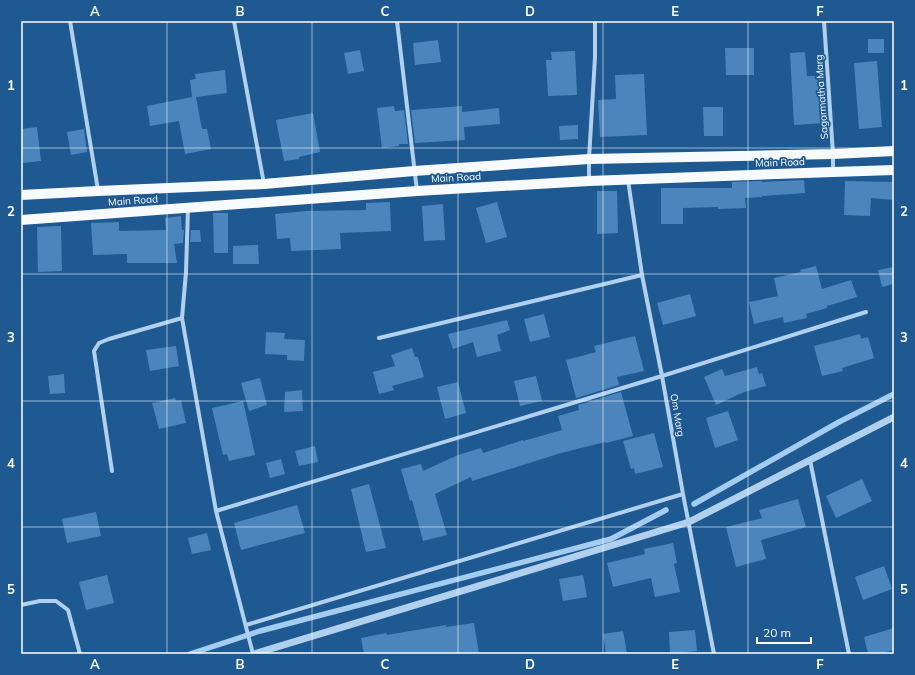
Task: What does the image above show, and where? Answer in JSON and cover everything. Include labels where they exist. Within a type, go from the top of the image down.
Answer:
[{"type":"main road","name":"Main Road","points":[[21,195],[264,184],[414,171],[589,159],[834,154],[894,151]]},
{"type":"main road","name":"Main Road","points":[[21,220],[417,191],[589,181],[894,170]]},
{"type":"street","points":[[70,21],[98,191]]},
{"type":"street","points":[[234,21],[264,184]]},
{"type":"street","points":[[397,21],[417,191]]},
{"type":"street","points":[[589,181],[595,57],[595,21]]},
{"type":"street","name":"Sagarmatha Marg","points":[[824,21],[834,154],[833,172]]},
{"type":"street","name":"Om Marg","points":[[628,179],[642,275],[714,654]]},
{"type":"street","points":[[188,208],[186,272],[182,318],[216,511],[253,654],[271,651],[689,522],[894,417]]},
{"type":"street","points":[[379,338],[642,275]]},
{"type":"street","points":[[216,511],[662,376],[866,312]]},
{"type":"street","points":[[112,470],[94,351],[99,343],[109,339],[182,318]]},
{"type":"street","points":[[810,460],[849,654]]},
{"type":"street","points":[[246,626],[683,494]]},
{"type":"street","points":[[21,605],[40,601],[56,601],[68,610],[80,654]]},
{"type":"building","points":[[868,39],[884,39],[884,53],[868,53]]},
{"type":"building","points":[[438,40],[441,62],[415,65],[413,43]]},
{"type":"building","points":[[725,48],[754,48],[754,75],[726,75]]},
{"type":"building","points":[[360,50],[364,71],[348,74],[344,53]]},
{"type":"building","points":[[575,51],[577,95],[548,96],[546,60],[552,60],[551,52]]},
{"type":"building","points":[[805,52],[807,76],[823,76],[825,123],[794,125],[790,53]]},
{"type":"building","points":[[877,61],[882,127],[859,129],[854,63]]},
{"type":"building","points":[[225,70],[227,93],[196,97],[202,129],[207,129],[211,149],[185,154],[179,121],[150,126],[147,106],[192,97],[190,80],[196,79],[195,74]]},
{"type":"building","points":[[644,74],[647,135],[600,137],[598,100],[616,99],[615,75]]},
{"type":"building","points":[[394,106],[395,111],[404,110],[408,144],[399,144],[399,146],[382,148],[377,108]]},
{"type":"building","points":[[462,106],[462,112],[499,108],[500,124],[464,127],[465,140],[415,143],[411,110]]},
{"type":"building","points":[[703,107],[723,107],[723,136],[704,136]]},
{"type":"building","points":[[313,113],[320,152],[299,157],[299,159],[284,161],[276,120]]},
{"type":"building","points":[[578,125],[578,139],[560,140],[559,126]]},
{"type":"building","points":[[37,127],[41,161],[23,163],[21,129]]},
{"type":"building","points":[[84,129],[87,152],[71,155],[67,132]]},
{"type":"building","points":[[804,180],[805,193],[745,198],[746,208],[683,208],[683,224],[661,224],[661,188],[732,188],[732,182]]},
{"type":"building","points":[[845,181],[894,182],[894,200],[871,198],[870,216],[844,215]]},
{"type":"building","points":[[597,191],[617,191],[618,233],[597,234]]},
{"type":"building","points":[[390,202],[391,231],[340,233],[341,249],[291,251],[290,238],[277,239],[275,214],[307,211],[366,210],[366,203]]},
{"type":"building","points":[[497,202],[507,237],[486,243],[476,208]]},
{"type":"building","points":[[443,204],[445,240],[424,241],[422,206]]},
{"type":"building","points":[[213,213],[228,213],[228,253],[214,253]]},
{"type":"building","points":[[181,216],[182,230],[184,230],[183,243],[174,244],[177,263],[127,263],[127,254],[93,255],[91,223],[119,222],[119,231],[166,230],[165,218]]},
{"type":"building","points":[[61,226],[62,271],[38,272],[37,227]]},
{"type":"building","points":[[191,230],[200,230],[201,242],[190,242]]},
{"type":"building","points":[[258,245],[259,264],[233,264],[233,246]]},
{"type":"building","points":[[816,266],[822,289],[851,280],[857,297],[806,314],[807,318],[784,323],[783,317],[754,324],[749,302],[778,296],[774,278],[801,272],[800,270]]},
{"type":"building","points":[[894,267],[894,284],[882,287],[878,270]]},
{"type":"building","points":[[690,294],[696,316],[663,325],[657,303]]},
{"type":"building","points":[[544,314],[550,337],[530,342],[524,319]]},
{"type":"building","points":[[507,320],[510,330],[497,335],[501,351],[477,357],[473,342],[453,349],[448,334]]},
{"type":"building","points":[[266,332],[285,333],[284,339],[305,340],[304,361],[287,360],[287,355],[265,354]]},
{"type":"building","points":[[860,334],[861,339],[868,337],[874,358],[842,368],[843,371],[822,376],[814,346]]},
{"type":"building","points":[[635,336],[644,371],[617,377],[619,385],[576,398],[566,360],[596,352],[594,346]]},
{"type":"building","points":[[176,346],[179,366],[150,371],[146,350]]},
{"type":"building","points":[[412,348],[415,357],[418,357],[424,377],[392,386],[394,390],[379,394],[373,372],[395,366],[391,355]]},
{"type":"building","points":[[757,367],[759,374],[762,373],[766,386],[744,392],[716,405],[704,377],[722,369],[725,376]]},
{"type":"building","points":[[64,374],[65,393],[50,394],[48,376]]},
{"type":"building","points":[[536,376],[542,401],[520,406],[514,381]]},
{"type":"building","points":[[260,378],[267,405],[249,411],[241,383]]},
{"type":"building","points":[[458,382],[466,413],[445,419],[437,387]]},
{"type":"building","points":[[302,390],[303,411],[284,412],[285,392]]},
{"type":"building","points":[[621,392],[633,436],[561,453],[472,481],[471,477],[435,494],[447,535],[423,541],[412,500],[410,501],[401,469],[421,464],[423,471],[458,455],[481,448],[483,453],[523,440],[562,430],[558,416],[579,410],[578,405]]},
{"type":"building","points":[[175,398],[176,401],[181,400],[186,423],[159,429],[152,403]]},
{"type":"building","points":[[243,401],[255,455],[229,461],[227,454],[223,455],[212,408]]},
{"type":"building","points":[[728,411],[738,440],[715,448],[706,418]]},
{"type":"building","points":[[654,433],[663,467],[635,474],[634,468],[631,469],[623,441]]},
{"type":"building","points":[[315,446],[318,462],[299,466],[295,451]]},
{"type":"building","points":[[281,459],[285,474],[270,478],[266,463]]},
{"type":"building","points":[[862,479],[872,501],[836,518],[826,496]]},
{"type":"building","points":[[369,484],[386,548],[366,552],[351,489]]},
{"type":"building","points":[[798,499],[806,527],[761,540],[766,559],[736,567],[726,527],[762,518],[759,510]]},
{"type":"building","points":[[297,505],[305,533],[241,550],[234,523]]},
{"type":"building","points":[[96,512],[101,536],[67,543],[62,519]]},
{"type":"building","points":[[207,533],[211,550],[192,554],[188,538]]},
{"type":"building","points":[[673,543],[677,563],[674,564],[680,592],[655,597],[651,578],[613,587],[607,563],[645,554],[644,549]]},
{"type":"building","points":[[884,566],[892,589],[863,600],[855,577]]},
{"type":"building","points":[[107,575],[114,603],[86,610],[79,582]]},
{"type":"building","points":[[583,575],[587,597],[563,601],[559,579]]},
{"type":"building","points":[[474,623],[479,654],[364,654],[361,638],[446,625],[446,627]]},
{"type":"building","points":[[894,628],[894,650],[880,654],[868,654],[864,637]]},
{"type":"building","points":[[695,630],[697,651],[670,654],[669,632]]},
{"type":"building","points":[[623,631],[627,654],[606,654],[603,634]]},
{"type":"waterway","points":[[694,504],[839,422],[894,394]]},
{"type":"waterway","points":[[190,654],[260,631],[611,539],[666,510]]}]
